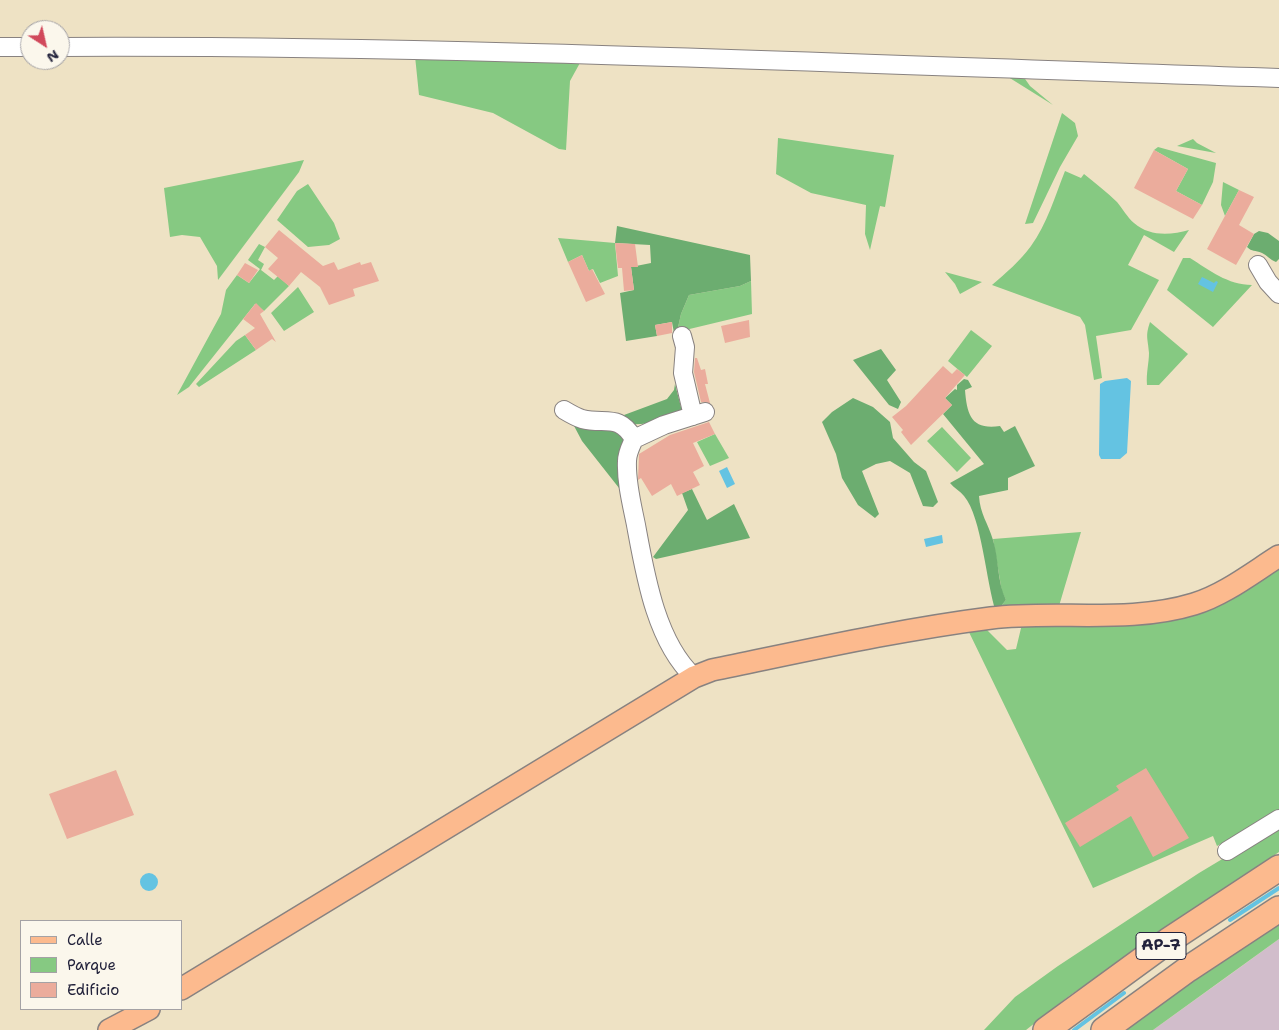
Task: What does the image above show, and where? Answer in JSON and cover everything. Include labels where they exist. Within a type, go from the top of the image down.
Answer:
[{"type":"highway","name":"AP-7","points":[[1046,1030],[1168,941],[1279,868]]},
{"type":"highway","name":"AP-7","points":[[1104,1030],[1188,969],[1279,909]]},
{"type":"main road","points":[[182,988],[694,677],[722,668],[945,625],[993,618],[1154,613],[1195,604],[1235,584],[1279,556]]},
{"type":"main road","points":[[109,1030],[147,1010]]},
{"type":"street","points":[[70,47],[184,46],[572,53],[1279,78]]},
{"type":"street","points":[[0,47],[20,47]]},
{"type":"street","points":[[1258,265],[1268,282],[1279,294]]},
{"type":"street","points":[[682,336],[685,346],[683,373],[699,414],[664,425],[634,439],[627,461],[631,501],[645,576],[671,648],[682,667],[694,677]]},
{"type":"street","points":[[564,410],[581,419],[612,420],[622,424],[634,439]]},
{"type":"street","points":[[1227,851],[1279,819]]},
{"type":"shaded area","points":[[1279,939],[1279,1030],[1153,1030],[1224,979]]},
{"type":"green space","points":[[415,56],[581,61],[570,81],[566,150],[559,149],[493,113],[419,95]]},
{"type":"green space","points":[[1005,75],[1023,76],[1030,86],[1053,105]]},
{"type":"green space","points":[[1062,113],[1075,123],[1078,136],[1060,167],[1033,223],[1025,224]]},
{"type":"green space","points":[[778,138],[894,155],[885,207],[880,206],[870,250],[865,234],[866,205],[811,193],[776,174]]},
{"type":"green space","points":[[1193,139],[1197,143],[1216,153],[1177,146]]},
{"type":"green space","points":[[1158,147],[1216,163],[1213,182],[1202,205],[1176,191],[1188,169],[1154,150]]},
{"type":"green space","points":[[304,160],[299,172],[218,280],[217,266],[200,237],[182,235],[170,237],[164,188]]},
{"type":"green space","points":[[1065,171],[1081,178],[1084,174],[1117,202],[1129,218],[1140,228],[1161,234],[1189,230],[1174,252],[1144,235],[1128,265],[1159,280],[1131,330],[1096,336],[1102,378],[1094,380],[1085,325],[1080,317],[992,285],[1018,262],[1037,237]]},
{"type":"green space","points":[[1223,182],[1239,190],[1225,216],[1221,205]]},
{"type":"green space","points":[[308,184],[334,223],[340,239],[329,245],[308,247],[277,220],[297,191]]},
{"type":"green space","points":[[617,226],[750,255],[751,281],[740,286],[689,295],[681,314],[677,332],[674,333],[672,322],[655,325],[657,336],[626,341],[620,293],[634,290],[631,267],[651,263],[650,245],[615,243]]},
{"type":"green space","points":[[1259,231],[1268,233],[1279,241],[1279,259],[1276,262],[1264,254],[1247,247],[1254,234]]},
{"type":"green space","points":[[558,238],[615,243],[618,276],[600,283],[593,269],[589,271],[582,255],[568,262]]},
{"type":"green space","points":[[259,244],[265,247],[258,260],[264,264],[261,270],[274,280],[278,276],[289,286],[264,311],[255,304],[189,387],[177,395],[221,314],[226,290],[237,275],[249,283],[260,269],[248,260]]},
{"type":"green space","points":[[1183,258],[1190,258],[1227,280],[1252,285],[1213,327],[1167,290]]},
{"type":"green space","points":[[945,272],[982,282],[960,294],[955,284]]},
{"type":"green space","points":[[751,281],[752,314],[677,332],[681,314],[689,295],[740,286]]},
{"type":"green space","points":[[298,287],[314,312],[284,331],[271,313]]},
{"type":"green space","points":[[1150,322],[1188,354],[1159,385],[1147,385],[1149,353],[1147,334]]},
{"type":"green space","points":[[971,330],[992,346],[967,377],[948,361]]},
{"type":"green space","points":[[245,335],[256,350],[199,387],[196,384],[236,341]]},
{"type":"green space","points":[[881,349],[896,370],[887,380],[901,402],[898,409],[889,405],[853,360]]},
{"type":"green space","points":[[964,379],[968,380],[972,387],[965,390],[967,407],[973,419],[983,426],[1000,426],[1004,432],[1015,426],[1035,466],[1008,478],[1008,490],[979,496],[984,518],[995,547],[1001,586],[1006,600],[996,612],[975,519],[964,496],[950,483],[984,464],[943,414],[952,405],[945,398],[955,389],[957,390],[957,385]]},
{"type":"green space","points":[[675,384],[682,411],[649,423],[628,424],[624,415],[667,399],[674,390]]},
{"type":"green space","points":[[853,398],[873,407],[890,422],[893,438],[914,462],[926,471],[938,502],[933,507],[923,506],[910,473],[890,461],[876,464],[862,471],[879,514],[875,518],[858,505],[842,478],[836,454],[822,422],[832,412]]},
{"type":"green space","points":[[573,424],[607,426],[619,433],[623,438],[624,487],[619,488],[582,441]]},
{"type":"green space","points":[[942,427],[971,458],[957,472],[927,441]]},
{"type":"green space","points":[[715,434],[729,458],[710,466],[697,442]]},
{"type":"green space","points":[[692,489],[707,520],[734,504],[750,538],[656,559],[653,557],[688,510],[682,493]]},
{"type":"green space","points":[[1081,532],[1059,606],[996,612],[1006,600],[1002,592],[993,539]]},
{"type":"green space","points":[[1279,563],[1279,810],[1217,846],[1213,836],[1093,888],[967,628],[982,625],[1007,650],[1016,649],[1022,624],[1158,619]]},
{"type":"green space","points":[[1279,825],[1279,852],[1069,996],[1026,1030],[984,1030],[1015,997],[1058,966],[1199,873]]},
{"type":"green space","points":[[1279,922],[1279,939],[1153,1030],[1123,1030],[1163,999]]},
{"type":"water","points":[[1202,277],[1214,283],[1218,282],[1213,292],[1198,284]]},
{"type":"water","points":[[1127,378],[1131,381],[1127,453],[1120,459],[1101,459],[1099,455],[1100,384],[1105,381]]},
{"type":"water","points":[[727,467],[735,484],[727,488],[719,471]]},
{"type":"water","points":[[942,535],[943,543],[926,547],[924,539]]},
{"type":"water","points":[[145,873],[153,873],[158,878],[156,889],[145,891],[140,886],[140,878]]},
{"type":"building","points":[[1154,150],[1188,169],[1176,191],[1202,205],[1193,219],[1134,188]]},
{"type":"building","points":[[1239,190],[1254,197],[1239,225],[1254,234],[1236,265],[1207,249]]},
{"type":"building","points":[[279,230],[323,266],[334,262],[338,270],[360,262],[361,265],[371,262],[379,281],[353,289],[355,296],[329,305],[320,287],[301,272],[289,286],[268,269],[278,258],[265,247]]},
{"type":"building","points":[[615,243],[635,244],[638,267],[631,267],[634,290],[624,291],[622,268],[618,268]]},
{"type":"building","points":[[582,255],[589,271],[592,269],[605,294],[586,302],[568,262]]},
{"type":"building","points":[[245,263],[258,270],[249,283],[237,275]]},
{"type":"building","points":[[256,303],[264,311],[260,314],[276,342],[272,339],[256,350],[245,335],[255,328],[243,319]]},
{"type":"building","points":[[749,320],[750,337],[725,343],[721,326]]},
{"type":"building","points":[[672,322],[672,333],[657,336],[655,325]]},
{"type":"building","points":[[695,358],[697,358],[701,370],[705,369],[708,384],[705,384],[710,403],[701,402],[694,372]]},
{"type":"building","points":[[943,366],[952,374],[957,369],[965,375],[945,398],[952,405],[911,445],[901,432],[903,430],[892,417],[906,406]]},
{"type":"building","points":[[709,422],[715,434],[693,443],[704,466],[693,472],[700,485],[677,496],[671,484],[652,496],[641,478],[638,480],[639,454],[670,435]]},
{"type":"building","points":[[1146,768],[1189,838],[1153,857],[1131,816],[1080,847],[1065,823],[1119,790],[1116,786]]},
{"type":"building","points":[[116,770],[134,815],[67,839],[49,794]]},
{"type":"waterway","points":[[1230,920],[1279,888]]},
{"type":"waterway","points":[[1074,1030],[1124,993]]}]
